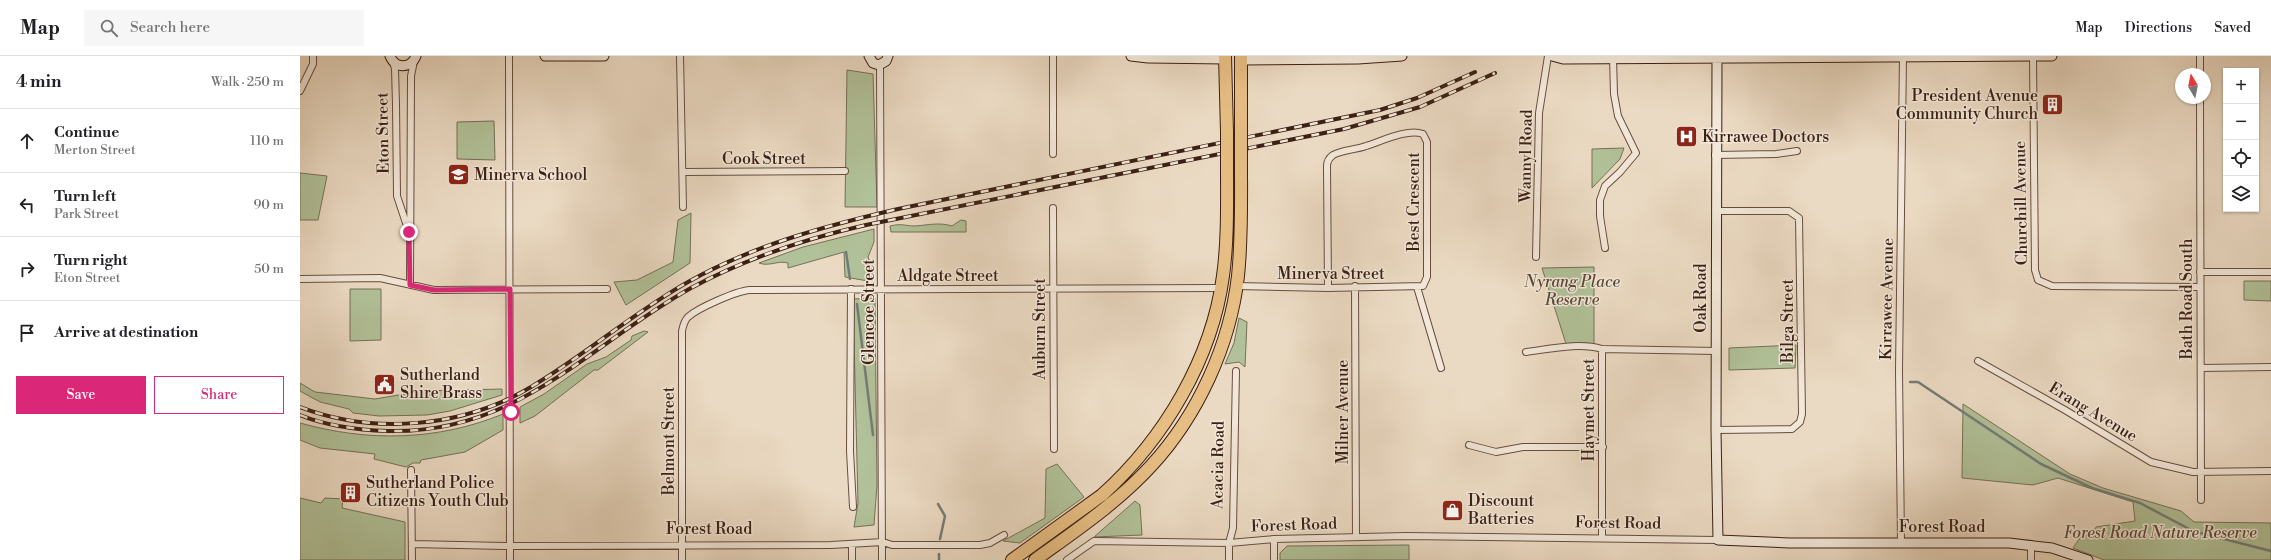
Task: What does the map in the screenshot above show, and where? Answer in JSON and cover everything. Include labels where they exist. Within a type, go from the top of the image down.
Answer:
[{"type":"highway","points":[[1012,560],[1102,495],[1137,461],[1156,437],[1196,365],[1209,332],[1221,288],[1226,242],[1226,58],[1241,58],[1240,234],[1236,286],[1227,328],[1213,368],[1196,402],[1167,446],[1150,466],[1104,509],[1035,560]]},
{"type":"street","points":[[301,90],[313,64],[313,56]]},
{"type":"street","points":[[509,56],[510,560]]},
{"type":"street","points":[[545,56],[604,56]]},
{"type":"street","points":[[680,56],[683,208]]},
{"type":"street","points":[[869,56],[873,63],[880,65],[886,62],[888,56]]},
{"type":"street","points":[[1052,56],[1053,154]]},
{"type":"street","points":[[1131,56],[1148,58],[1226,58]]},
{"type":"street","points":[[1241,58],[1358,59],[1402,56]]},
{"type":"street","name":"Wannyl Road","points":[[1536,256],[1539,112],[1548,56]]},
{"type":"street","points":[[1552,56],[1563,59],[1613,57],[2052,56]]},
{"type":"street","name":"Churchill Avenue","points":[[2033,56],[2034,270],[2038,280],[2052,286],[2200,287]]},
{"type":"street","points":[[2200,56],[2200,68]]},
{"type":"street","points":[[1605,248],[1600,216],[1600,200],[1605,186],[1620,172],[1636,153],[1618,116],[1614,94],[1613,57]]},
{"type":"street","name":"Oak Road","points":[[1717,57],[1716,430],[1718,540]]},
{"type":"street","name":"Kirrawee Avenue","points":[[1901,542],[1899,371],[1903,57]]},
{"type":"street","points":[[391,59],[404,66],[415,58]]},
{"type":"street","name":"Eton Street","points":[[410,285],[411,76],[415,58]]},
{"type":"street","name":"Eton Street","points":[[391,59],[395,69],[398,205],[410,237]]},
{"type":"street","name":"Glencoe Street","points":[[880,65],[882,560]]},
{"type":"street","name":"Bath Road South","points":[[2200,104],[2201,500]]},
{"type":"street","name":"Best Crescent","points":[[1328,288],[1327,166],[1329,158],[1385,138],[1416,132],[1425,136],[1427,142],[1427,277],[1425,284]]},
{"type":"street","points":[[1716,155],[1776,154],[1797,151]]},
{"type":"street","name":"Cook Street","points":[[683,172],[845,172]]},
{"type":"street","points":[[398,205],[405,207],[411,203]]},
{"type":"street","name":"Auburn Street","points":[[1053,208],[1054,449]]},
{"type":"street","name":"Bilga Street","points":[[1716,211],[1789,211],[1799,218],[1802,414],[1800,422],[1792,429],[1716,430]]},
{"type":"street","points":[[2200,272],[2271,272]]},
{"type":"street","points":[[300,279],[380,278],[434,290],[607,289]]},
{"type":"street","name":"Minerva Street","points":[[1236,286],[1328,288],[1356,286],[1417,287],[1425,284]]},
{"type":"street","name":"Milner Avenue","points":[[1356,286],[1356,537]]},
{"type":"street","points":[[1417,287],[1441,368]]},
{"type":"street","name":"Aldgate Street","points":[[684,323],[691,314],[726,297],[746,290],[882,288],[1053,290],[1221,288]]},
{"type":"street","name":"Glencoe Street","points":[[851,289],[850,443],[853,507]]},
{"type":"street","name":"Belmont Street","points":[[682,560],[682,331],[684,323]]},
{"type":"street","points":[[1526,352],[1566,347],[1594,347],[1602,349]]},
{"type":"street","name":"Haymet Street","points":[[1602,537],[1602,349],[1716,351]]},
{"type":"street","name":"Erang Avenue","points":[[1978,361],[2065,410],[2146,459],[2186,472],[2271,471]]},
{"type":"street","points":[[2201,368],[2271,368]]},
{"type":"street","name":"Acacia Road","points":[[1229,560],[1229,543],[1233,528],[1236,370]]},
{"type":"street","points":[[1469,445],[1501,452],[1523,447],[1602,447]]},
{"type":"street","points":[[412,470],[412,560]]},
{"type":"street","name":"Forest Road","points":[[412,544],[510,546],[852,544],[883,542],[892,545],[980,545],[990,543],[1004,535]]},
{"type":"street","name":"Forest Road","points":[[1066,560],[1094,541],[1146,540],[1229,543],[1274,539],[1356,537],[1602,537],[1790,543],[1901,542],[2031,544],[2088,560]]},
{"type":"street","points":[[1274,539],[1274,560]]},
{"type":"street","points":[[852,544],[852,560]]},
{"type":"street","points":[[2031,544],[2031,560]]},
{"type":"green space","points":[[847,70],[873,74],[877,207],[845,207]]},
{"type":"green space","points":[[494,121],[495,160],[457,159],[457,122]]},
{"type":"green space","points":[[1624,148],[1620,159],[1592,188],[1592,149]]},
{"type":"green space","points":[[300,173],[327,176],[318,220],[300,220]]},
{"type":"green space","points":[[691,213],[690,263],[626,305],[614,282],[637,280],[673,262],[678,220]]},
{"type":"green space","points":[[961,220],[966,221],[966,232],[891,232],[890,226],[938,224],[952,226]]},
{"type":"green space","points":[[874,229],[874,242],[868,257],[873,275],[868,281],[845,277],[844,252],[788,268],[788,263],[784,262],[766,264],[759,263],[803,247]]},
{"type":"green space","name":"Nyrang Place Reserve","points":[[1594,267],[1594,347],[1567,347],[1542,268]]},
{"type":"green space","points":[[2244,281],[2271,281],[2271,301],[2244,300]]},
{"type":"green space","points":[[350,289],[381,289],[381,340],[350,341]]},
{"type":"green space","points":[[875,298],[877,485],[874,525],[854,527],[858,503],[853,299]]},
{"type":"green space","points":[[1239,318],[1247,322],[1245,367],[1239,362],[1225,364],[1234,343]]},
{"type":"green space","points":[[644,331],[648,332],[598,370],[594,370],[535,416],[520,423],[520,407],[544,394],[587,364],[606,357],[631,340],[632,336]]},
{"type":"green space","points":[[1796,345],[1795,368],[1729,370],[1729,348]]},
{"type":"green space","points":[[300,383],[315,392],[375,399],[422,391],[502,389],[502,395],[450,411],[427,415],[379,416],[353,413],[349,409],[320,402],[300,391]]},
{"type":"green space","name":"Forest Road Nature Reserve","points":[[1963,404],[2070,474],[2103,488],[2181,511],[2194,522],[2271,523],[2271,560],[2104,560],[2073,548],[2082,535],[2092,536],[2096,527],[2135,521],[2133,502],[2058,478],[2033,485],[1962,478]]},
{"type":"green space","points":[[503,414],[503,430],[465,452],[421,460],[420,463],[413,463],[406,467],[374,459],[375,454],[320,448],[300,440],[300,423],[351,433],[377,436],[402,436],[428,434],[453,429],[478,423]]},
{"type":"green space","points":[[1057,464],[1084,497],[1020,543],[1003,541],[1045,518],[1046,469]]},
{"type":"green space","points":[[300,498],[321,503],[325,498],[343,499],[342,508],[405,522],[405,560],[300,560]]},
{"type":"green space","points":[[1135,501],[1140,505],[1142,535],[1094,537]]},
{"type":"green space","points":[[1409,545],[1409,560],[1280,560],[1280,553],[1287,546]]},
{"type":"waterway","points":[[846,252],[850,279]]},
{"type":"waterway","points":[[857,304],[873,435]]},
{"type":"waterway","points":[[1910,382],[1918,382],[2041,464],[2092,488],[2140,503],[2193,531],[2271,551]]},
{"type":"waterway","points":[[938,504],[945,516],[940,539]]},
{"type":"waterway","points":[[939,554],[939,560]]},
{"type":"railway","points":[[300,407],[328,416],[387,424],[417,423],[447,419],[476,411],[504,401],[551,375],[648,307],[688,282],[738,257],[790,238],[844,222],[898,209],[1380,110],[1417,98],[1475,72]]},
{"type":"railway","points":[[300,415],[343,427],[388,431],[434,428],[476,418],[514,402],[549,382],[584,360],[653,311],[691,288],[733,267],[776,250],[843,230],[866,225],[1344,129],[1420,107],[1495,73]]},
{"type":"place","name":"President Avenue Community Church","points":[[2053,105]]},
{"type":"place","name":"Kirrawee Doctors","points":[[1686,137]]},
{"type":"place","name":"Minerva School","points":[[459,175]]},
{"type":"place","name":"Sutherland Shire Brass","points":[[385,384]]},
{"type":"place","name":"Sutherland Police Citizens Youth Club","points":[[350,492]]},
{"type":"place","name":"Discount Batteries","points":[[1452,510]]},
{"type":"route","points":[[409,232],[410,285],[428,290],[510,289],[511,412]]}]
